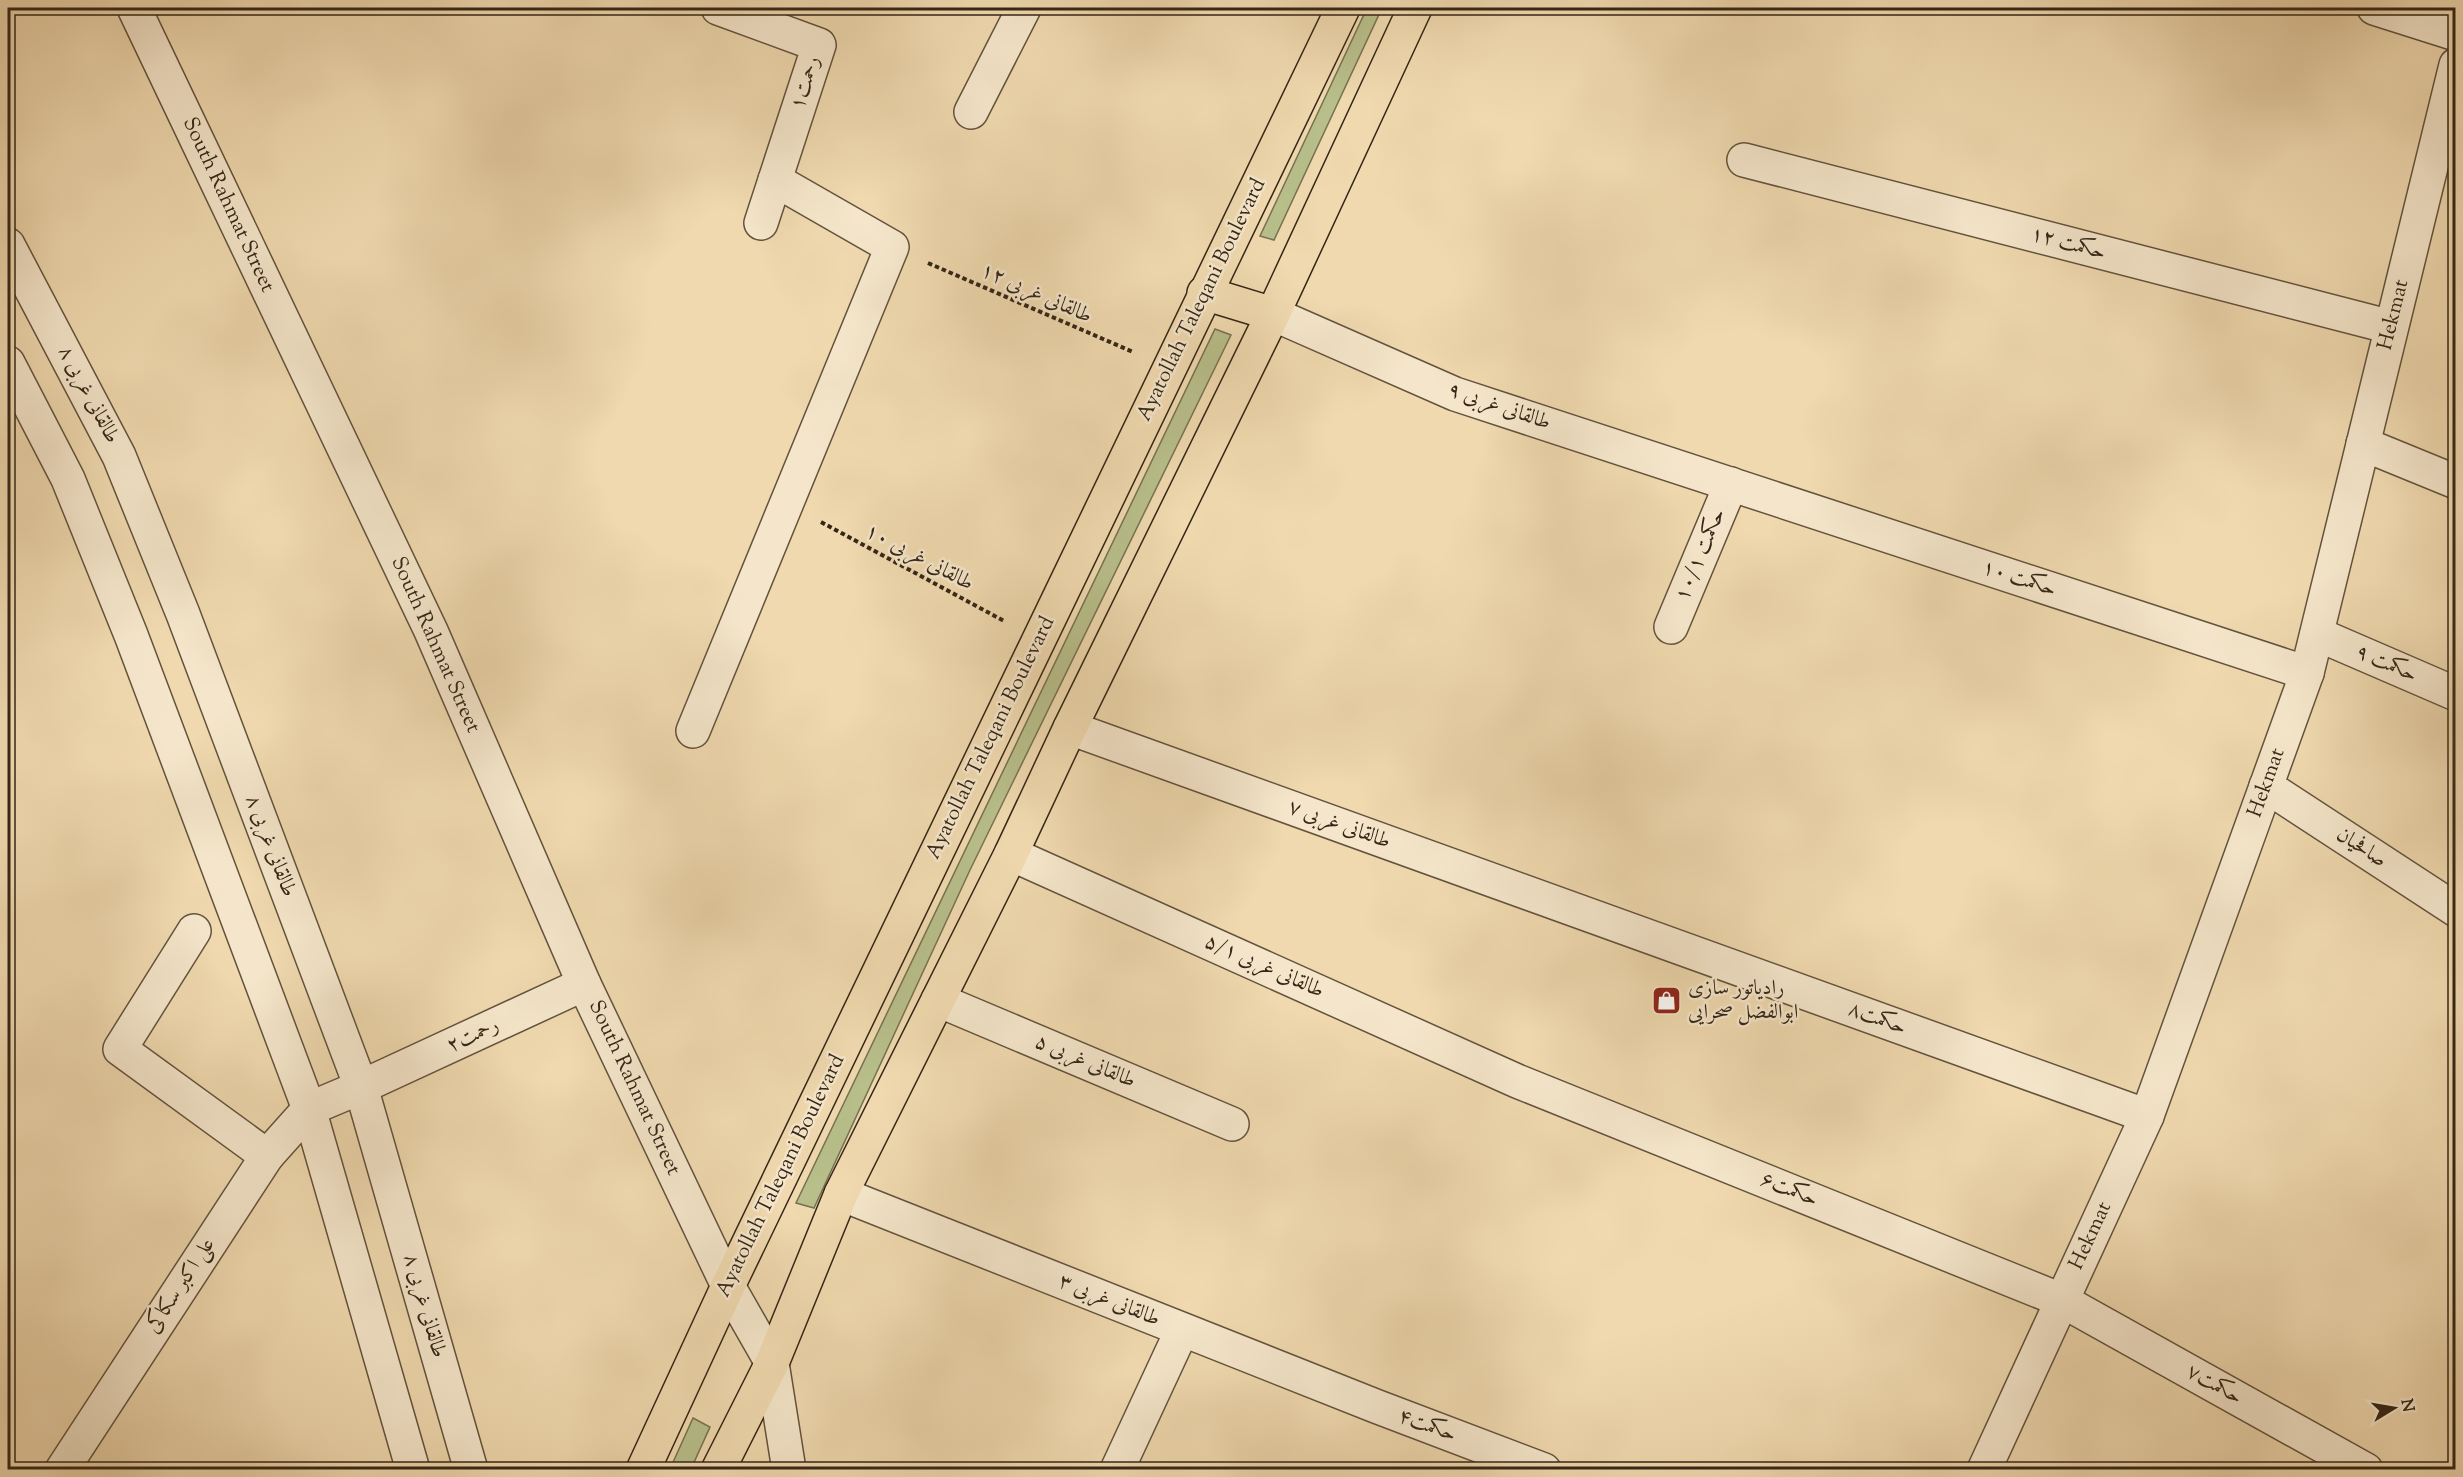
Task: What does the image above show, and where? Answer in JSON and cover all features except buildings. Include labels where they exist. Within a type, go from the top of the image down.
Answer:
[{"type":"main road","name":"Ayatollah Taleqani Boulevard","points":[[643,1470],[728,1286],[1343,8]]},
{"type":"main road","points":[[718,1470],[772,1363],[841,1194],[1011,854],[1070,728],[1273,314],[1415,8]]},
{"type":"main road","points":[[1204,293],[1273,314]]},
{"type":"street","name":"South Rahmat Street","points":[[134,8],[431,631],[584,984],[728,1286],[772,1363]]},
{"type":"street","name":"رحمت۱","points":[[718,8],[819,45],[761,222]]},
{"type":"street","points":[[971,112],[1024,8]]},
{"type":"street","points":[[2374,8],[2456,34]]},
{"type":"street","name":"Hekmat","points":[[1984,1470],[2147,1116],[2307,673],[2456,65]]},
{"type":"street","name":"حکمت ۱۲","points":[[1744,160],[2391,327]]},
{"type":"street","points":[[693,731],[892,247],[775,180]]},
{"type":"street","name":"طالقانی غربی ۸","points":[[8,246],[119,456],[183,615],[362,1088],[471,1470]]},
{"type":"street","name":"طالقانی غربی ۹","points":[[1273,314],[1455,394],[1731,484]]},
{"type":"street","points":[[8,363],[68,479],[131,635],[309,1109],[413,1470]]},
{"type":"street","points":[[2362,444],[2456,482]]},
{"type":"street","name":"حکمت ۱۰/۱","points":[[1671,627],[1731,484]]},
{"type":"street","name":"حکمت ۱۰","points":[[1731,484],[2307,673]]},
{"type":"street","name":"حکمت ۹","points":[[2317,634],[2456,694]]},
{"type":"street","name":"طالقانی غربی ۷","points":[[1070,728],[1608,922]]},
{"type":"street","name":"صافحیان","points":[[2266,786],[2456,910]]},
{"type":"street","name":"طالقانی غربی ۵/۱","points":[[1011,854],[1517,1081]]},
{"type":"street","name":"حکمت۸","points":[[1608,922],[2147,1116]]},
{"type":"street","points":[[194,931],[120,1049],[267,1156]]},
{"type":"street","name":"رحمت۲","points":[[309,1109],[362,1088],[584,984]]},
{"type":"street","name":"طالقانی غربی ۵","points":[[938,1000],[1232,1124]]},
{"type":"street","name":"حکمت۶","points":[[1517,1081],[2061,1300]]},
{"type":"street","name":"علی اکبر سکاکی","points":[[62,1470],[267,1156],[309,1109]]},
{"type":"street","name":"طالقانی غربی ۳","points":[[841,1194],[1378,1407]]},
{"type":"street","name":"حکمت۷","points":[[2061,1300],[2366,1470]]},
{"type":"street","points":[[1117,1470],[1182,1330]]},
{"type":"street","points":[[772,1363],[789,1470]]},
{"type":"street","name":"حکمت۴","points":[[1378,1407],[1544,1470]]},
{"type":"path","name":"طالقانی غربی ۱۲","points":[[892,247],[1169,368]]},
{"type":"path","name":"طالقانی غربی ۱۰","points":[[786,503],[1039,639]]},
{"type":"green space","points":[[1367,8],[1382,8],[1274,240],[1260,236]]},
{"type":"green space","points":[[1215,329],[1231,335],[970,870],[814,1208],[796,1203]]},
{"type":"green space","points":[[693,1418],[710,1427],[691,1469],[670,1469]]},
{"type":"place","name":"رادیاتور سازی ابوالفضل صحرایی","points":[[1667,1001]]}]
